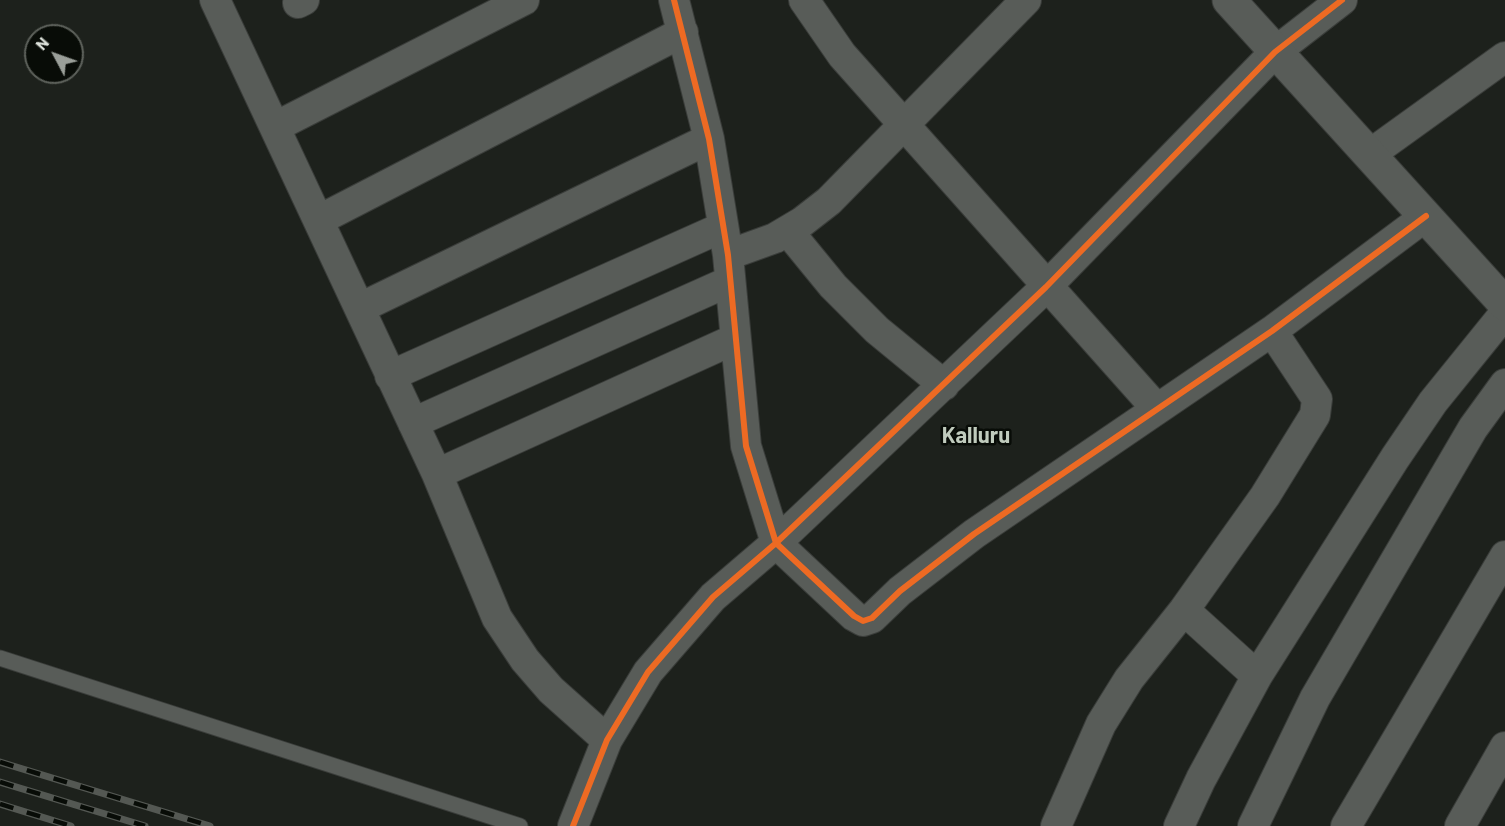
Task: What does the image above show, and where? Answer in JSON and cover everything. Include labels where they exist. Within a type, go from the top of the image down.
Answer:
[{"type":"main road","points":[[1228,0],[1505,304]]},
{"type":"street","points":[[215,0],[413,423],[496,618],[525,660],[551,690],[607,740]]},
{"type":"street","points":[[275,127],[524,0]]},
{"type":"street","points":[[675,0],[709,139],[727,254],[746,446],[776,543],[854,616],[863,621],[872,618],[900,591],[974,534],[1272,331],[1426,216]]},
{"type":"street","points":[[804,0],[842,55],[1046,287],[1158,409]]},
{"type":"street","points":[[390,376],[775,238],[788,231],[829,201],[1026,0]]},
{"type":"street","points":[[573,826],[607,740],[648,672],[712,597],[776,543],[1046,287],[1275,52],[1342,0]]},
{"type":"street","points":[[319,220],[683,32]]},
{"type":"street","points":[[1369,155],[1505,57]]},
{"type":"street","points":[[360,308],[709,139]]},
{"type":"street","points":[[788,231],[833,286],[877,330],[944,384]]},
{"type":"street","points":[[413,423],[727,254]]},
{"type":"street","points":[[1179,826],[1257,676],[1401,449],[1433,402],[1505,313]]},
{"type":"street","points":[[1056,826],[1101,724],[1129,679],[1184,610],[1265,496],[1315,415],[1317,399],[1313,391],[1272,331]]},
{"type":"street","points":[[436,474],[735,339]]},
{"type":"street","points":[[1253,826],[1315,698],[1473,428],[1505,384]]},
{"type":"street","points":[[1346,826],[1505,556]]},
{"type":"street","points":[[1184,610],[1257,676]]},
{"type":"street","points":[[1460,826],[1505,747]]},
{"type":"lane","points":[[0,658],[520,826]]},
{"type":"railway","points":[[0,762],[210,826]]},
{"type":"railway","points":[[0,782],[145,826]]},
{"type":"railway","points":[[0,804],[71,826]]},
{"type":"cycle path","points":[[674,0],[709,139],[728,255],[746,446],[776,543],[854,616],[863,621],[872,618],[900,591],[974,534],[1272,331],[1426,216]]},
{"type":"cycle path","points":[[573,826],[607,740],[648,672],[713,597],[776,543],[1046,287],[1275,52],[1342,0]]},
{"type":"district","name":"Kalluru","points":[[976,436]]}]
